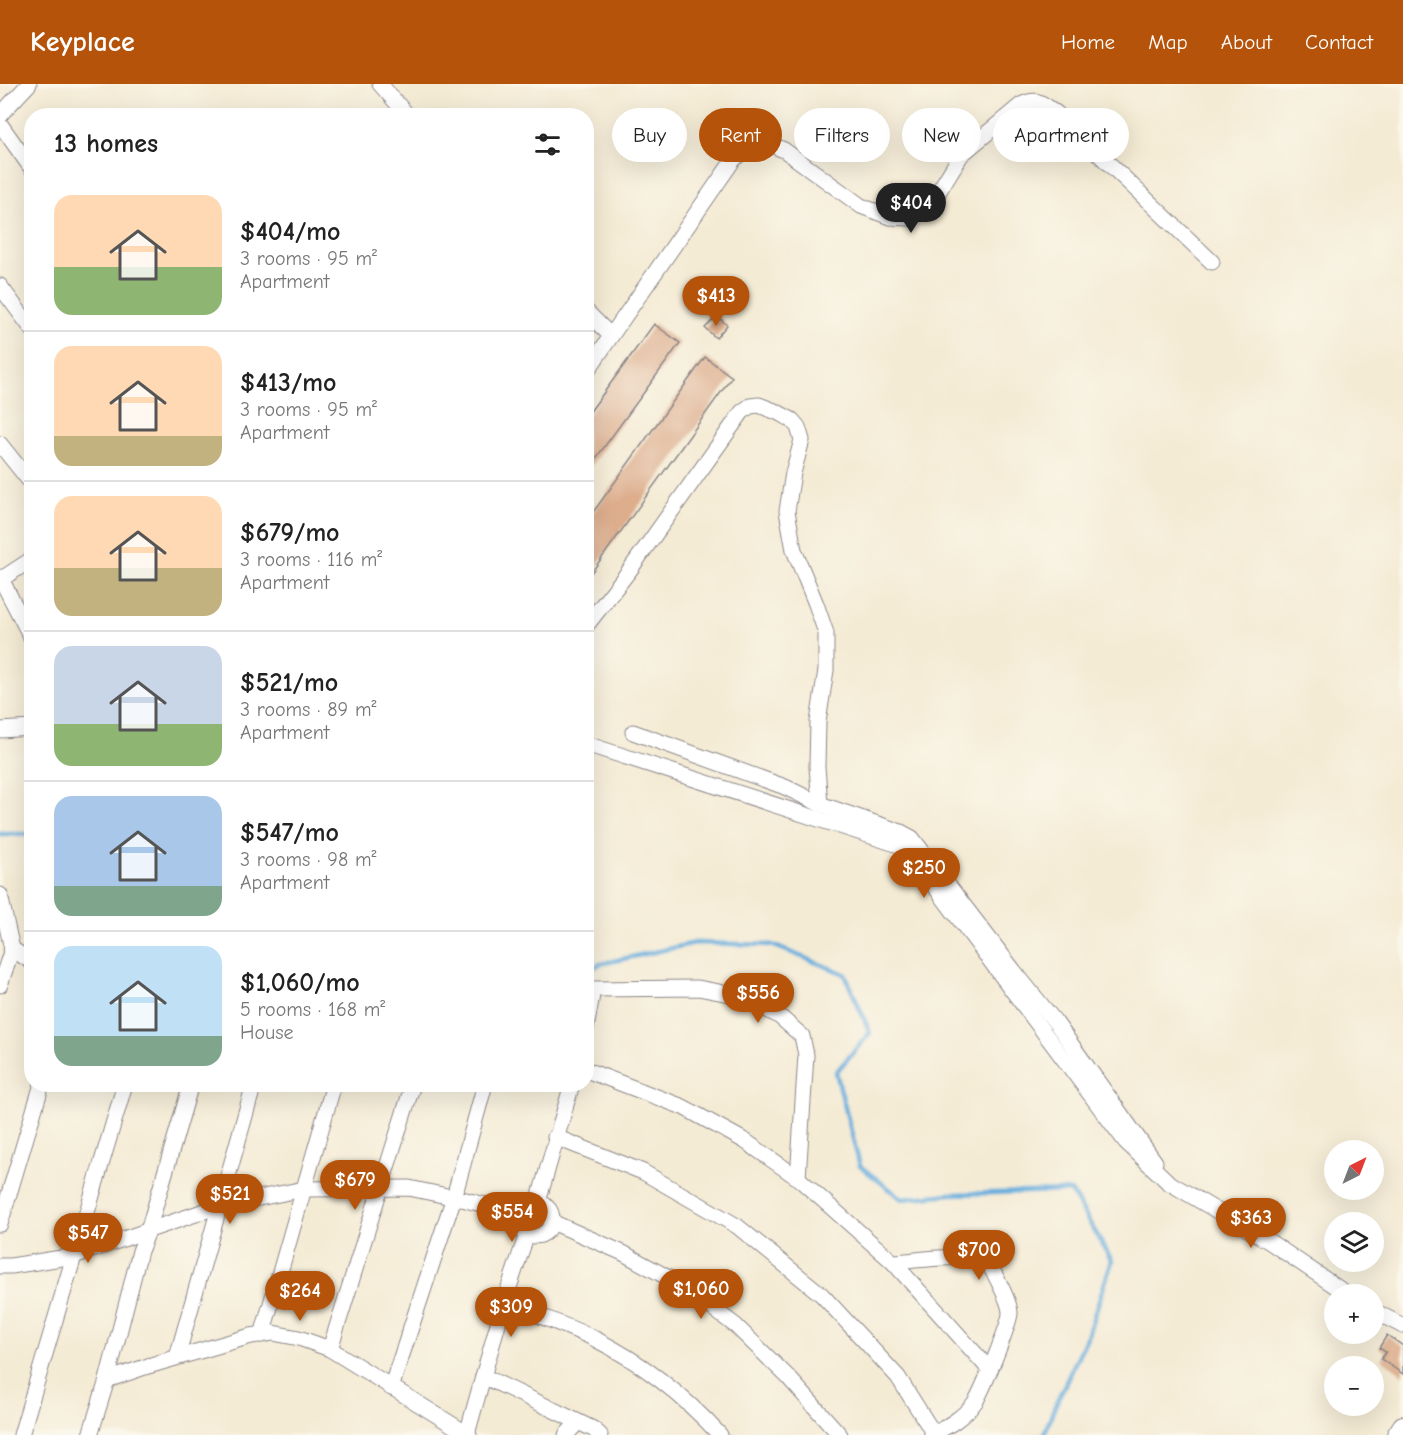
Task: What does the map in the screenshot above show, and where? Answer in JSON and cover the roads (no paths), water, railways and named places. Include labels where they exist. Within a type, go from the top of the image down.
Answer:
[{"type":"main road","points":[[1397,1435],[1403,1426]]},
{"type":"street","points":[[0,115],[29,84]]},
{"type":"street","points":[[380,84],[401,108]]},
{"type":"street","points":[[594,361],[734,159],[750,145],[769,144],[784,150],[861,206],[890,217],[909,218],[928,207],[961,155],[1021,105],[1031,100],[1040,102],[1056,113],[1212,262]]},
{"type":"street","points":[[0,124],[24,157]]},
{"type":"street","points":[[0,286],[24,318]]},
{"type":"street","points":[[594,320],[611,336]]},
{"type":"street","points":[[594,616],[629,571],[742,412],[750,406],[759,405],[792,420],[798,427],[802,440],[793,473],[787,511],[794,550],[826,633],[826,670],[818,722],[817,766],[820,804]]},
{"type":"street","points":[[0,444],[24,474]]},
{"type":"street","points":[[24,564],[1,579],[24,624]]},
{"type":"street","points":[[0,730],[24,728]]},
{"type":"street","points":[[633,732],[785,787],[820,804],[912,838],[1056,1023],[1168,1182]]},
{"type":"street","points":[[594,747],[902,846],[909,852],[1125,1141],[1168,1182],[1270,1242],[1332,1284]]},
{"type":"street","points":[[0,895],[12,949],[0,985]]},
{"type":"street","points":[[12,949],[24,957]]},
{"type":"street","points":[[594,991],[698,988],[740,996],[779,1016],[802,1036],[806,1055],[798,1178]]},
{"type":"street","points":[[594,1073],[683,1107],[745,1141],[798,1178],[893,1262],[989,1369]]},
{"type":"street","points":[[0,1224],[40,1092]]},
{"type":"street","points":[[21,1435],[123,1092]]},
{"type":"street","points":[[90,1435],[107,1380],[140,1251],[189,1092]]},
{"type":"street","points":[[177,1357],[252,1092]]},
{"type":"street","points":[[262,1335],[332,1092]]},
{"type":"street","points":[[330,1349],[410,1092]]},
{"type":"street","points":[[391,1388],[454,1197],[483,1092]]},
{"type":"street","points":[[537,1202],[569,1092]]},
{"type":"street","points":[[555,1137],[644,1172],[737,1226],[822,1295],[898,1377],[933,1434],[956,1421],[975,1402],[987,1380],[989,1369],[1008,1323],[1010,1312],[1008,1302],[990,1266],[984,1260],[977,1258],[893,1262]]},
{"type":"street","points":[[0,1266],[74,1256],[219,1206],[304,1189],[410,1188],[519,1214]]},
{"type":"street","points":[[537,1202],[550,1211],[552,1222],[543,1234],[532,1236],[519,1226],[519,1214],[528,1204],[537,1202]]},
{"type":"street","points":[[552,1222],[624,1253],[685,1287],[736,1326],[788,1377],[840,1435]]},
{"type":"street","points":[[107,1380],[177,1357],[273,1333],[299,1338],[330,1349],[468,1434],[504,1302],[527,1234]]},
{"type":"street","points":[[504,1302],[596,1340],[646,1370],[704,1417],[720,1435]]},
{"type":"street","points":[[1384,1316],[1403,1326]]},
{"type":"street","points":[[483,1376],[593,1429],[600,1435]]},
{"type":"street","points":[[566,1435],[578,1422]]},
{"type":"waterway","points":[[0,834],[24,834]]},
{"type":"waterway","points":[[594,967],[600,964],[695,943],[772,945],[845,974],[870,1033],[836,1072],[860,1166],[902,1199],[950,1194],[1071,1191],[1112,1261],[1087,1337],[1044,1435]]}]
